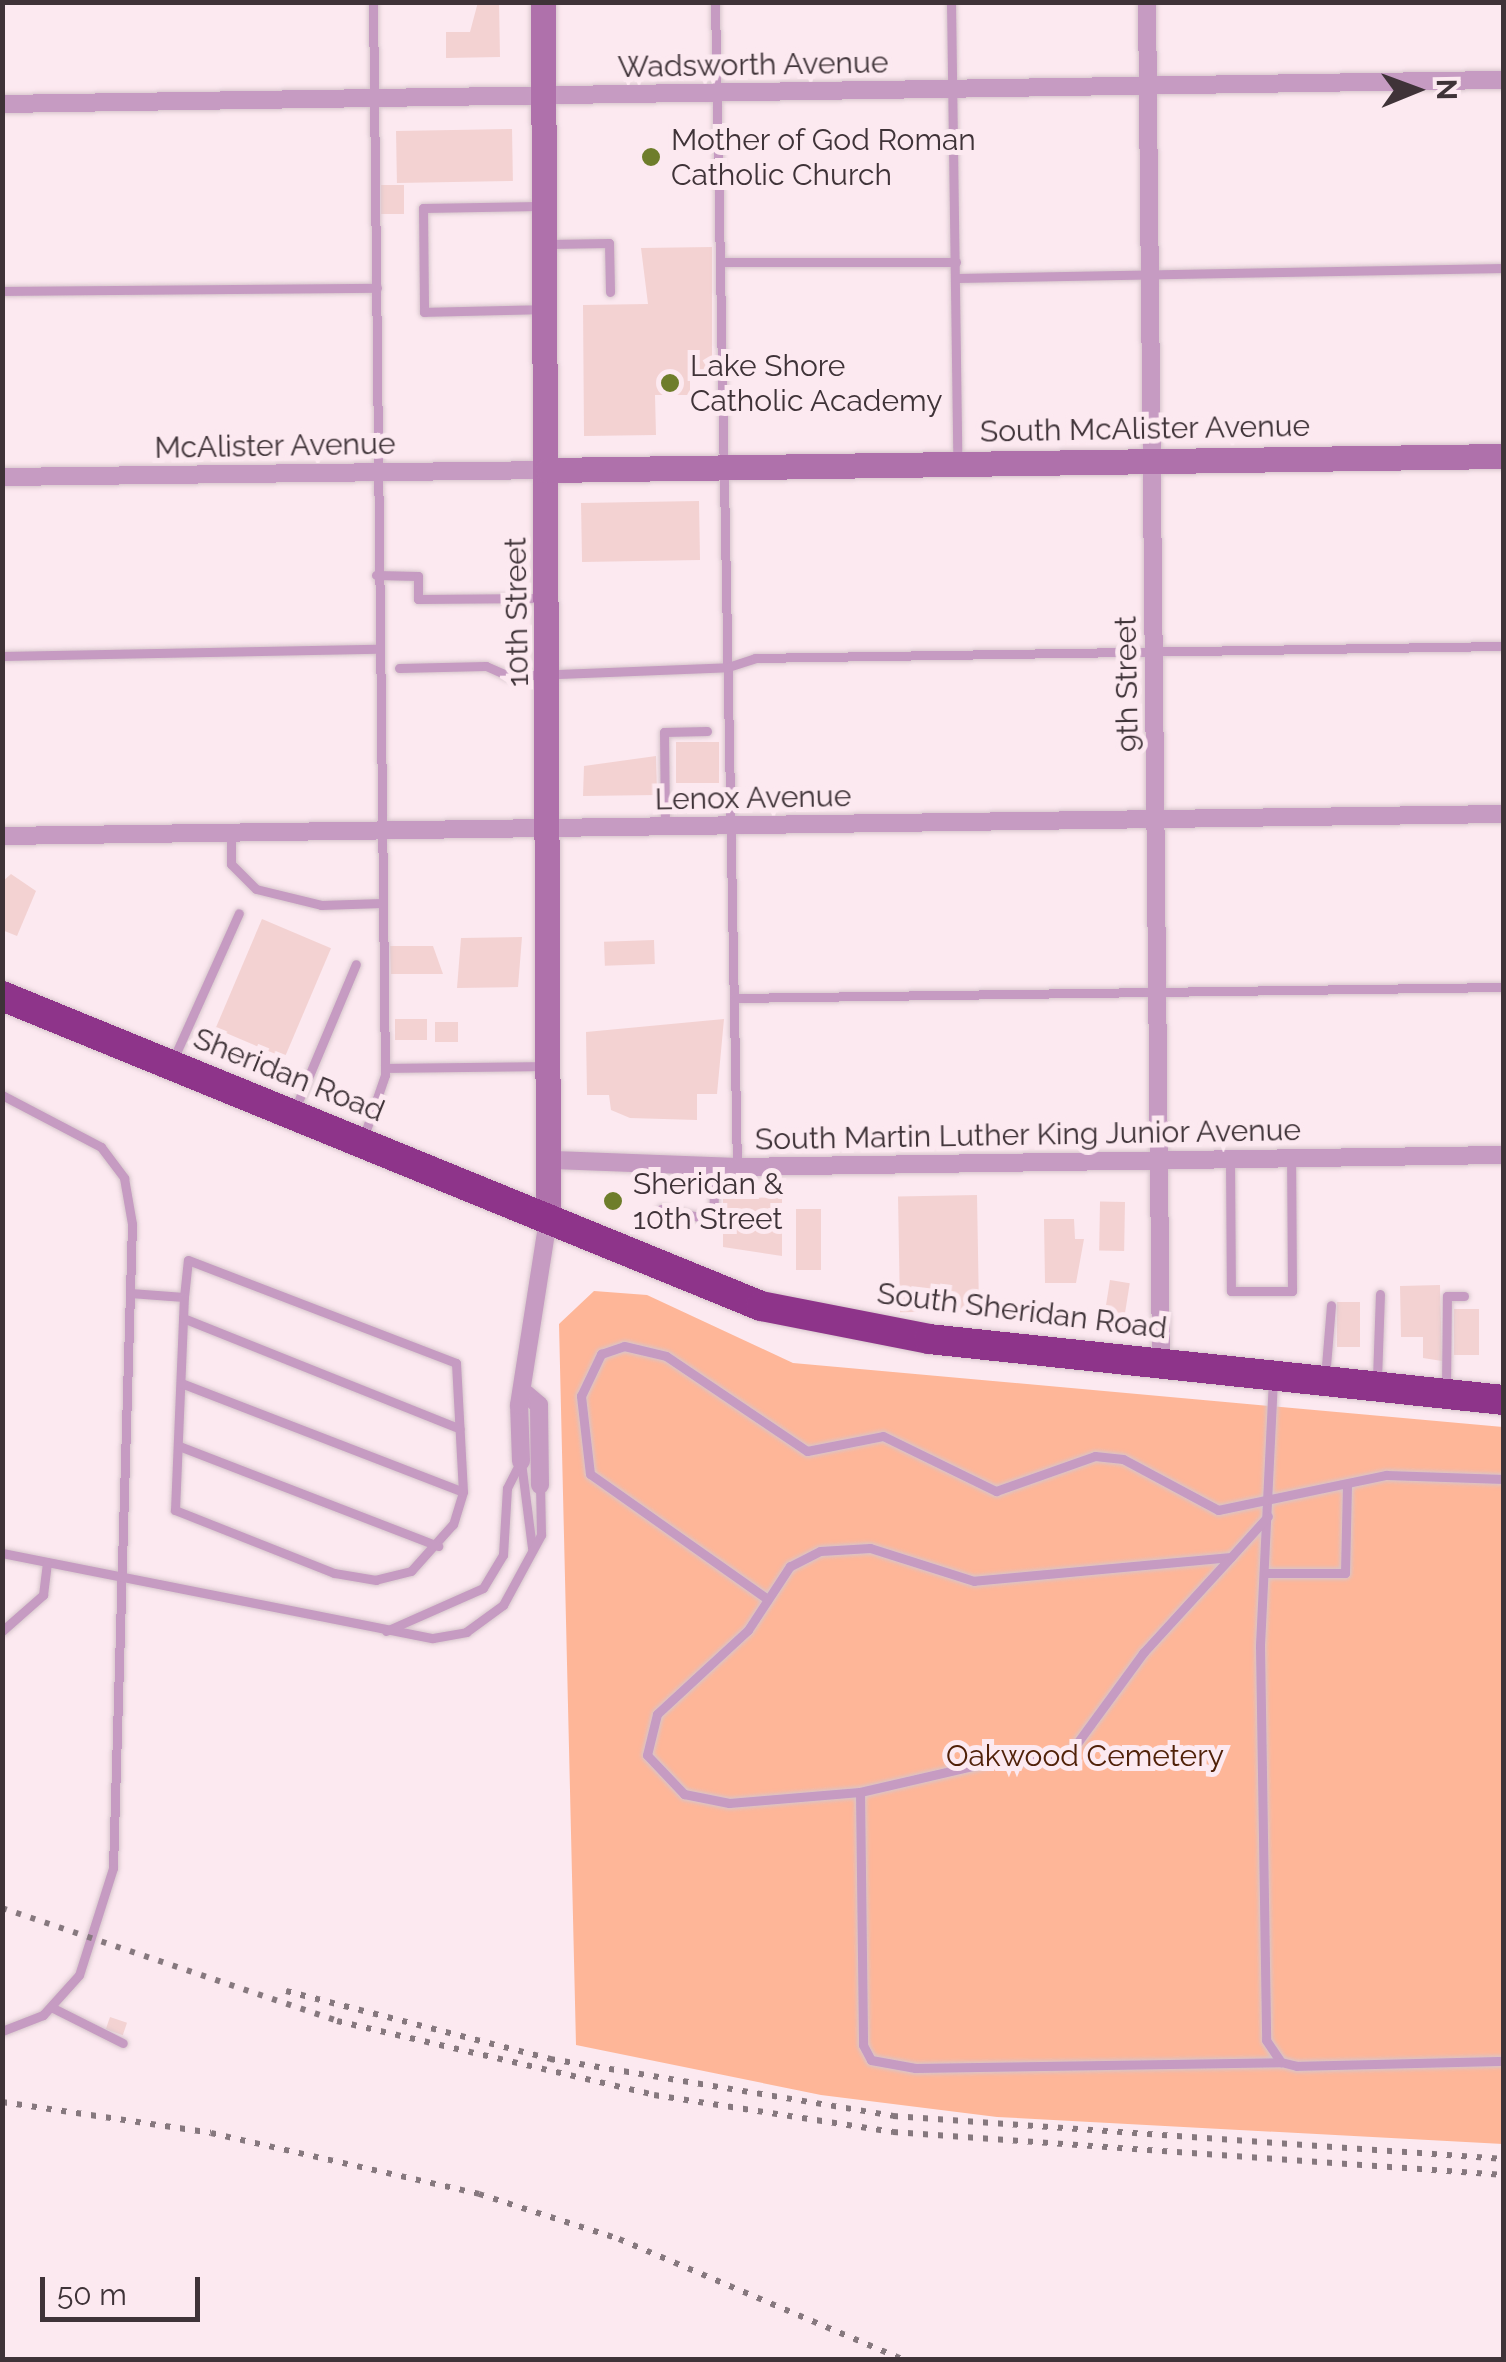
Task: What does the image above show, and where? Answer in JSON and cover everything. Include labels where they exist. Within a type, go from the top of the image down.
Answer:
[{"type":"highway","name":"Sheridan Road","points":[[2,996],[548,1220]]},
{"type":"highway","name":"South Sheridan Road","points":[[548,1220],[779,1310],[930,1339],[1504,1400]]},
{"type":"street","name":"10th Street","points":[[543,2],[554,1066],[554,1160],[548,1220]]},
{"type":"street","name":"9th Street","points":[[1147,2],[1163,1160],[1161,1364]]},
{"type":"street","name":"Wadsworth Avenue","points":[[2,104],[1504,80]]},
{"type":"street","name":"South McAlister Avenue","points":[[548,470],[1504,456]]},
{"type":"street","name":"McAlister Avenue","points":[[2,477],[548,470]]},
{"type":"street","name":"Lenox Avenue","points":[[2,836],[1504,814]]},
{"type":"street","name":"South Martin Luther King Junior Avenue","points":[[554,1160],[737,1167],[1504,1155]]},
{"type":"street","points":[[521,1461],[548,1220]]},
{"type":"street","points":[[526,1394],[539,1405],[540,1486]]},
{"type":"lane","points":[[362,1142],[385,1068],[376,575],[373,2]]},
{"type":"lane","points":[[715,2],[737,1167]]},
{"type":"lane","points":[[951,2],[958,465]]},
{"type":"lane","points":[[546,206],[422,208],[424,312],[546,310]]},
{"type":"lane","points":[[546,244],[609,243],[610,292]]},
{"type":"lane","points":[[720,262],[956,262]]},
{"type":"lane","points":[[957,278],[1504,268]]},
{"type":"lane","points":[[2,291],[377,288]]},
{"type":"lane","points":[[376,575],[418,576],[418,598],[550,598]]},
{"type":"lane","points":[[399,668],[551,673],[728,668],[755,658],[1504,646]]},
{"type":"lane","points":[[2,656],[377,649]]},
{"type":"lane","points":[[665,827],[664,732],[706,731]]},
{"type":"lane","points":[[231,834],[231,864],[256,888],[322,905],[382,902]]},
{"type":"lane","points":[[170,1064],[239,914]]},
{"type":"lane","points":[[293,1114],[356,964]]},
{"type":"lane","points":[[734,998],[1504,987]]},
{"type":"lane","points":[[385,1068],[554,1066]]},
{"type":"lane","points":[[2,1095],[114,1163],[132,1224],[119,1570],[114,1868],[79,1976],[53,2008],[2,2031]]},
{"type":"lane","points":[[1230,1159],[1231,1291],[1292,1291],[1291,1158]]},
{"type":"lane","points":[[660,1209],[713,1220],[714,1166]]},
{"type":"lane","points":[[188,1260],[456,1362],[463,1492],[438,1546],[411,1571],[376,1580],[334,1572],[176,1510],[183,1318],[188,1260]]},
{"type":"lane","points":[[130,1294],[184,1297]]},
{"type":"lane","points":[[1376,1387],[1380,1294]]},
{"type":"lane","points":[[1446,1394],[1447,1296],[1464,1296]]},
{"type":"lane","points":[[1324,1381],[1331,1305]]},
{"type":"lane","points":[[183,1318],[460,1429]]},
{"type":"lane","points":[[766,1598],[590,1474],[580,1396],[601,1354],[624,1346],[666,1356],[818,1453],[883,1436],[996,1491],[1108,1456],[1206,1507],[1268,1500],[1401,1474],[1504,1479]]},
{"type":"lane","points":[[1273,1376],[1266,1574],[1264,2028],[1280,2062]]},
{"type":"lane","points":[[181,1383],[463,1492]]},
{"type":"lane","points":[[179,1446],[438,1546]]},
{"type":"lane","points":[[384,1632],[483,1588],[503,1555],[507,1488],[521,1461]]},
{"type":"lane","points":[[521,1461],[532,1548]]},
{"type":"lane","points":[[1266,1574],[1345,1573],[1347,1484]]},
{"type":"lane","points":[[2,1553],[119,1570],[384,1632],[432,1638],[484,1622],[518,1584],[541,1535],[540,1486]]},
{"type":"lane","points":[[1231,1556],[974,1581],[853,1546],[805,1556],[766,1598],[729,1650],[656,1714],[645,1741],[651,1767],[684,1794],[729,1803],[860,1792],[1003,1760],[1073,1758],[1143,1653],[1268,1516]]},
{"type":"lane","points":[[2,1631],[42,1594],[48,1562]]},
{"type":"lane","points":[[860,1792],[863,2045],[871,2060],[915,2068],[1504,2061]]},
{"type":"lane","points":[[53,2008],[122,2043]]},
{"type":"green space","name":"Oakwood Cemetery","points":[[594,1291],[647,1295],[793,1363],[1503,1427],[1503,2144],[997,2117],[821,2095],[576,2045],[559,1324]]},
{"type":"building","points":[[478,2],[499,2],[500,57],[446,58],[446,32],[470,32]]},
{"type":"building","points":[[512,129],[513,181],[397,183],[396,131]]},
{"type":"building","points":[[381,185],[404,185],[404,214],[381,214]]},
{"type":"building","points":[[712,247],[712,371],[690,371],[690,395],[655,395],[656,435],[584,436],[583,305],[648,304],[641,248]]},
{"type":"building","points":[[699,501],[700,560],[582,562],[581,503]]},
{"type":"building","points":[[676,742],[719,742],[719,783],[676,783]]},
{"type":"building","points":[[656,756],[657,795],[583,796],[584,766]]},
{"type":"building","points":[[11,874],[36,891],[17,936],[2,930],[2,882]]},
{"type":"building","points":[[262,919],[331,948],[285,1058],[216,1029]]},
{"type":"building","points":[[522,937],[518,987],[457,988],[461,938]]},
{"type":"building","points":[[654,940],[655,964],[605,966],[604,942]]},
{"type":"building","points":[[390,946],[433,946],[443,974],[391,974]]},
{"type":"building","points":[[395,1019],[427,1019],[427,1040],[395,1040]]},
{"type":"building","points":[[724,1019],[717,1094],[697,1094],[697,1120],[630,1118],[611,1110],[609,1095],[587,1095],[586,1032]]},
{"type":"building","points":[[435,1022],[458,1022],[458,1042],[435,1042]]},
{"type":"building","points":[[977,1195],[979,1311],[900,1312],[898,1196]]},
{"type":"building","points":[[782,1197],[782,1256],[723,1247],[723,1199]]},
{"type":"building","points":[[1100,1202],[1125,1202],[1124,1251],[1099,1251]]},
{"type":"building","points":[[796,1209],[821,1209],[821,1270],[796,1270]]},
{"type":"building","points":[[1044,1219],[1074,1219],[1075,1239],[1084,1239],[1076,1283],[1045,1283]]},
{"type":"building","points":[[1110,1280],[1130,1283],[1123,1327],[1103,1323]]},
{"type":"building","points":[[1440,1285],[1442,1361],[1423,1358],[1423,1337],[1401,1337],[1400,1286]]},
{"type":"building","points":[[1337,1302],[1360,1302],[1360,1347],[1337,1347]]},
{"type":"building","points":[[1454,1309],[1479,1309],[1479,1355],[1454,1355]]},
{"type":"building","points":[[110,2017],[127,2023],[123,2035],[106,2029]]},
{"type":"railway","points":[[2,1908],[337,2021],[654,2095],[893,2132],[1504,2175]]},
{"type":"railway","points":[[286,1991],[550,2059],[893,2116],[1504,2159]]},
{"type":"railway","points":[[2,2102],[211,2133],[479,2194],[619,2239],[904,2360]]},
{"type":"place","name":"Mother of God Roman Catholic Church","points":[[651,157]]},
{"type":"place","name":"Lake Shore Catholic Academy","points":[[670,383]]},
{"type":"place","name":"Sheridan & 10th Street","points":[[613,1201]]}]
